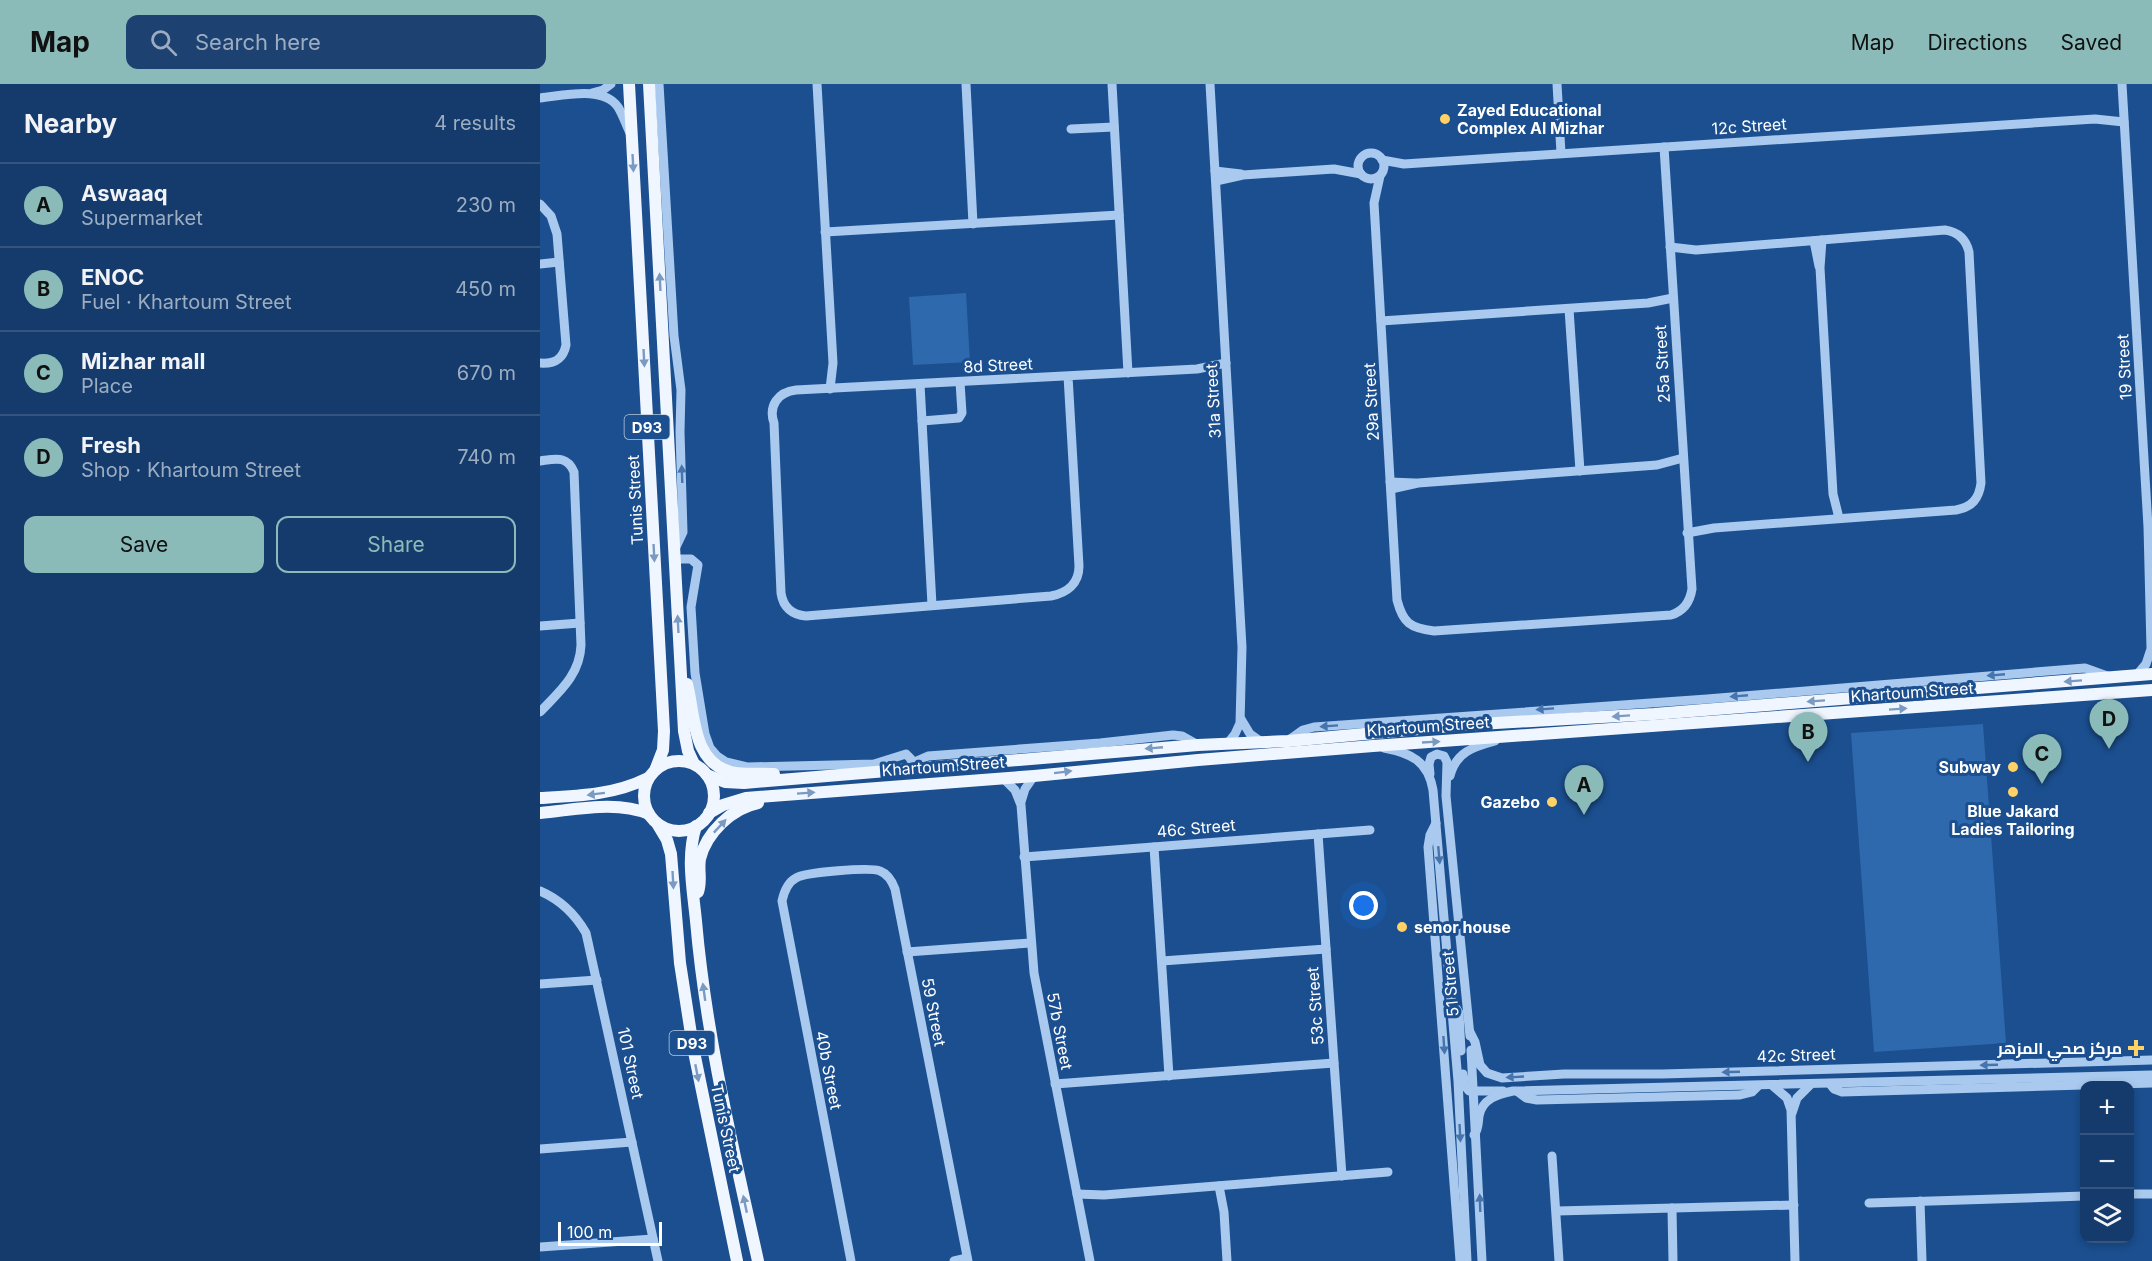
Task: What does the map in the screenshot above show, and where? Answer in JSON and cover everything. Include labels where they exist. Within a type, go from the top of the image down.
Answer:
[{"type":"main road","name":"Tunis Street","points":[[629,84],[664,731],[663,750],[652,773]]},
{"type":"main road","name":"D93","points":[[649,84],[680,665],[685,738],[694,764]]},
{"type":"main road","points":[[680,665],[690,695],[699,742],[708,758],[731,772],[782,774],[795,779]]},
{"type":"main road","name":"Khartoum Street","points":[[707,775],[725,782],[737,783],[795,779],[912,767],[1228,742],[1288,741],[1462,725],[1654,714],[2152,674]]},
{"type":"main road","name":"Khartoum Street","points":[[709,813],[738,800],[776,796],[1373,746],[1654,728],[2152,690]]},
{"type":"main road","points":[[1691,710],[1714,698]]},
{"type":"main road","points":[[1654,714],[1654,728]]},
{"type":"main road","points":[[1259,756],[1260,749],[1264,746],[1309,745],[1342,737]]},
{"type":"main road","points":[[540,798],[607,792],[628,787],[652,773],[675,761],[694,764],[707,775],[714,798],[709,813],[696,826],[677,831],[658,825],[649,814],[644,796],[652,773]]},
{"type":"main road","points":[[693,897],[700,887],[700,864],[703,851],[713,834],[739,809],[770,801],[776,796]]},
{"type":"main road","points":[[540,813],[618,807],[649,814]]},
{"type":"main road","name":"Tunis Street","points":[[658,825],[667,840],[671,854],[678,950],[691,1036],[737,1261]]},
{"type":"main road","name":"Tunis Street","points":[[696,826],[691,856],[693,897],[710,1032],[758,1261]]},
{"type":"street","points":[[540,98],[588,94],[603,90],[611,84]]},
{"type":"street","points":[[659,84],[674,336],[681,390],[680,432],[684,524],[682,539],[675,556],[691,559],[698,565],[691,607],[695,673],[705,734],[710,748],[726,762],[747,768],[874,764],[906,754],[928,756],[1173,735],[1182,736],[1198,745]]},
{"type":"street","points":[[817,84],[835,389]]},
{"type":"street","points":[[966,84],[973,224]]},
{"type":"street","points":[[1112,84],[1128,373]]},
{"type":"street","name":"31a Street","points":[[1210,84],[1242,647],[1241,717],[1238,729],[1228,742]]},
{"type":"street","points":[[1557,84],[1561,153]]},
{"type":"street","name":"19 Street","points":[[2122,84],[2148,527],[2152,650],[2146,664],[2136,676]]},
{"type":"street","points":[[588,94],[606,98],[616,105],[632,138]]},
{"type":"street","name":"12c Street","points":[[1382,160],[1404,164],[2124,117]]},
{"type":"street","points":[[1071,129],[1114,127]]},
{"type":"street","name":"25a Street","points":[[1434,631],[1671,615],[1687,605],[1690,597],[1690,580],[1664,147]]},
{"type":"street","points":[[1215,176],[1334,169],[1372,153],[1382,160],[1384,166],[1381,175],[1373,179],[1334,169]]},
{"type":"street","points":[[1360,160],[1359,167],[1363,176]]},
{"type":"street","name":"12c Street","points":[[1381,175],[1404,164]]},
{"type":"street","name":"29a Street","points":[[1381,175],[1374,203],[1398,617],[1407,626],[1421,634],[1434,631]]},
{"type":"street","name":"29a Street","points":[[1363,176],[1374,203]]},
{"type":"street","points":[[540,204],[551,216],[555,227],[564,333],[557,355],[540,362]]},
{"type":"street","points":[[825,232],[1119,215]]},
{"type":"street","points":[[1670,252],[1949,231],[1958,238],[1968,261],[1981,483],[1978,496],[1972,504],[1956,510],[1687,529]]},
{"type":"street","points":[[1818,241],[1834,519]]},
{"type":"street","points":[[540,264],[559,262]]},
{"type":"street","points":[[1381,321],[1673,302]]},
{"type":"street","points":[[1569,309],[1580,471]]},
{"type":"street","name":"8d Street","points":[[932,605],[799,615],[791,608],[782,586],[772,412],[779,401],[800,391],[1226,368]]},
{"type":"street","points":[[920,384],[932,605],[1051,596],[1062,593],[1074,584],[1079,566],[1068,376]]},
{"type":"street","points":[[922,421],[959,418],[963,414],[960,382]]},
{"type":"street","points":[[540,712],[568,682],[576,669],[581,651],[574,490],[570,476],[564,468],[542,461]]},
{"type":"street","points":[[1391,485],[1683,463]]},
{"type":"street","points":[[540,626],[580,622]]},
{"type":"street","points":[[1288,741],[1303,730],[1314,727],[2085,668],[2115,678]]},
{"type":"street","points":[[1241,717],[1250,734],[1260,741]]},
{"type":"street","name":"51 Street","points":[[1482,1261],[1470,1032],[1446,796],[1452,767],[1460,755],[1469,748],[1504,738]]},
{"type":"street","points":[[1373,746],[1410,755],[1417,759],[1430,776]]},
{"type":"street","points":[[906,754],[910,757],[912,767],[928,756]]},
{"type":"street","points":[[1430,776],[1431,757],[1437,754],[1444,756],[1447,762],[1446,796]]},
{"type":"street","name":"57b Street","points":[[1034,776],[1024,789],[1021,805],[1030,943],[1090,1261]]},
{"type":"street","name":"51 Street","points":[[1430,776],[1437,821],[1458,1081],[1467,1261]]},
{"type":"street","name":"57b Street","points":[[1003,778],[1015,790],[1021,805]]},
{"type":"street","points":[[1437,821],[1430,835],[1428,847],[1460,1261]]},
{"type":"street","name":"46c Street","points":[[1024,857],[1370,830]]},
{"type":"street","name":"53c Street","points":[[1318,834],[1342,1176]]},
{"type":"street","points":[[1154,847],[1169,1076]]},
{"type":"street","name":"59 Street","points":[[788,886],[796,878],[807,874],[873,869],[885,873],[890,878],[895,889],[968,1260]]},
{"type":"street","name":"40b Street","points":[[788,886],[783,896],[782,906],[851,1261]]},
{"type":"street","name":"101 Street","points":[[540,891],[566,907],[586,933],[657,1261]]},
{"type":"street","points":[[907,952],[1030,943]]},
{"type":"street","points":[[1162,961],[1326,949]]},
{"type":"street","points":[[540,984],[597,980]]},
{"type":"street","points":[[1451,999],[1459,1013],[1464,1083],[1469,1091],[1515,1092],[1526,1098],[1537,1100],[1740,1095],[1752,1092],[1758,1086]]},
{"type":"street","name":"42c Street","points":[[1470,1032],[1480,1065],[1492,1076],[1502,1078],[1564,1074],[1662,1074],[2152,1060]]},
{"type":"street","points":[[1055,1084],[1334,1063]]},
{"type":"street","points":[[1545,1092],[1542,1085],[1544,1080],[1564,1074]]},
{"type":"street","name":"42c Street","points":[[1474,1135],[1478,1130],[1483,1106],[1493,1097],[1515,1092],[2152,1075]]},
{"type":"street","points":[[1830,1084],[1834,1089],[1842,1092],[2152,1083]]},
{"type":"street","points":[[1791,1116],[1797,1098],[1810,1085]]},
{"type":"street","points":[[1773,1086],[1786,1098],[1791,1116],[1795,1261]]},
{"type":"street","points":[[540,1149],[633,1142]]},
{"type":"street","points":[[1552,1156],[1559,1261]]},
{"type":"street","points":[[1078,1198],[1388,1172]]},
{"type":"street","points":[[1223,1185],[1227,1261]]},
{"type":"street","points":[[2134,1194],[2152,1194]]},
{"type":"street","points":[[1869,1203],[2080,1196]]},
{"type":"street","points":[[1920,1201],[1922,1261]]},
{"type":"street","points":[[1557,1211],[1794,1205]]},
{"type":"street","points":[[1672,1208],[1673,1261]]},
{"type":"street","points":[[540,1247],[653,1239]]},
{"type":"street","points":[[954,1261],[968,1260]]},
{"type":"shaded area","points":[[966,293],[970,362],[913,365],[909,297]]},
{"type":"shaded area","points":[[1983,724],[2006,1043],[1874,1052],[1851,733]]},
{"type":"place","name":"Zayed Educational Complex Al Mizhar","points":[[1445,119]]},
{"type":"place","name":"Fresh","points":[[2109,749]]},
{"type":"place","name":"ENOC","points":[[1808,762]]},
{"type":"place","name":"Subway","points":[[2013,767]]},
{"type":"place","name":"Mizhar mall","points":[[2042,784]]},
{"type":"place","name":"Blue Jakard Ladies Tailoring","points":[[2013,792]]},
{"type":"place","name":"Gazebo","points":[[1552,802]]},
{"type":"place","name":"Aswaaq","points":[[1584,815]]},
{"type":"place","name":"senor house","points":[[1402,927]]},
{"type":"place","name":"مركز صحي المزهر","points":[[2136,1048]]}]
